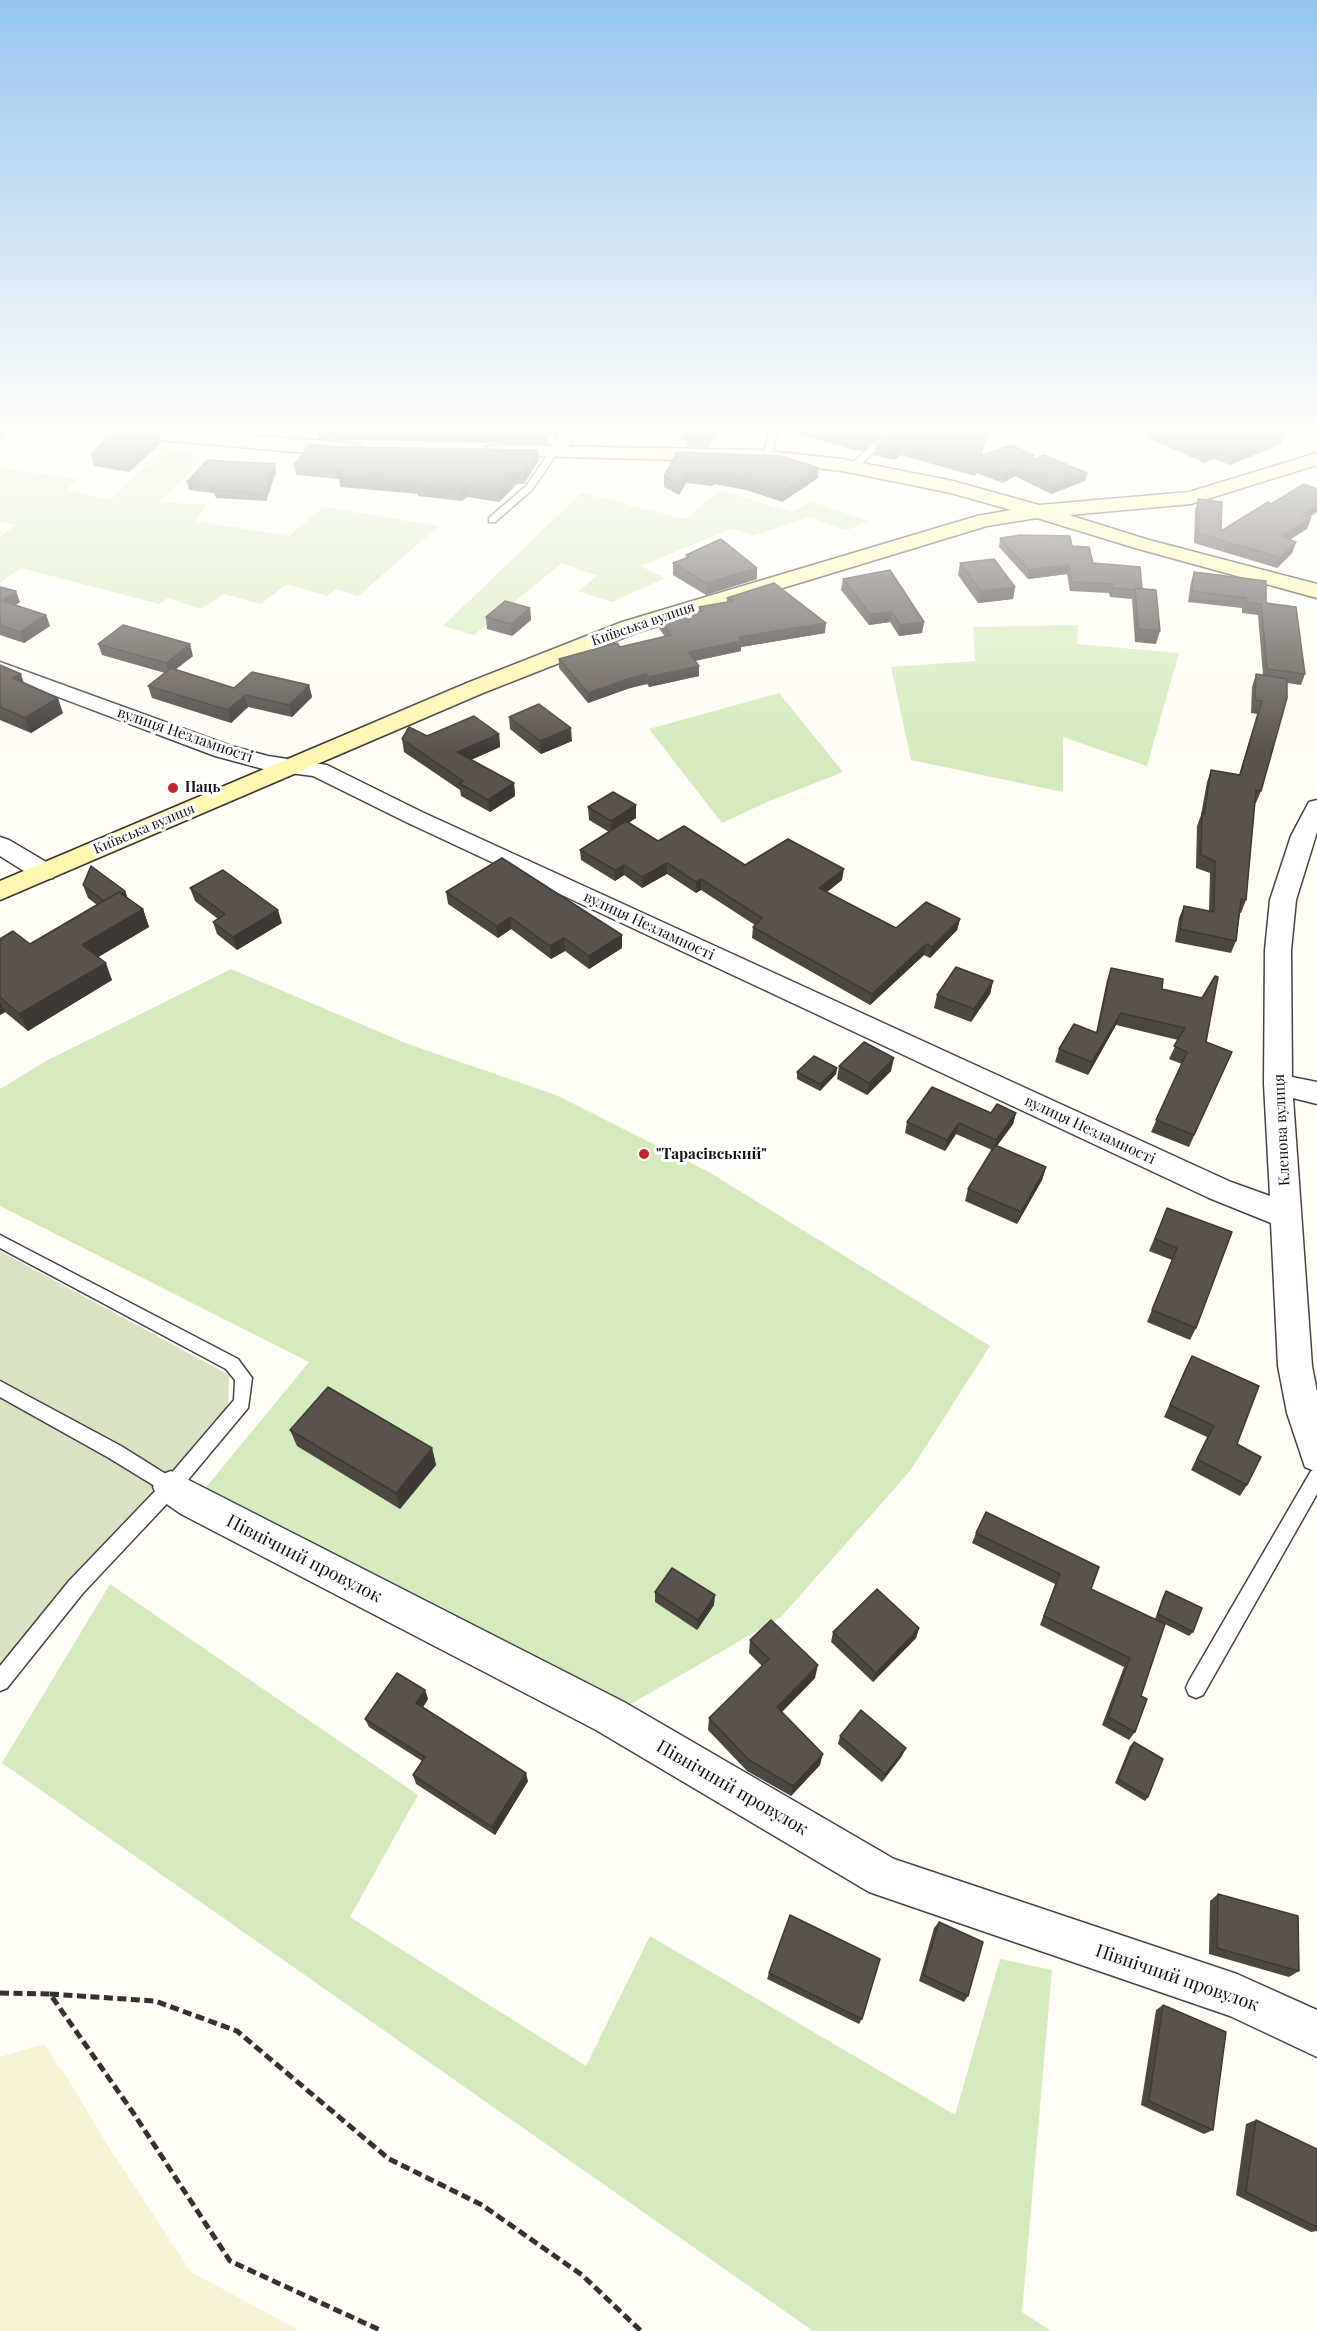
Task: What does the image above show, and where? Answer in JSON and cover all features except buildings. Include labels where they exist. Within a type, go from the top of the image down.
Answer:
[{"type":"main road","name":"Київська вулиця","points":[[0,891],[475,688],[630,627],[926,536]]},
{"type":"main road","points":[[1117,536],[1317,591]]},
{"type":"street","name":"вулиця Незламності","points":[[0,668],[234,755],[267,763],[295,765],[329,774],[436,827],[1220,1190],[1287,1216]]},
{"type":"street","name":"Кленова вулиця","points":[[1317,807],[1302,836],[1283,900],[1278,950],[1278,1084],[1295,1366],[1304,1413],[1317,1456]]},
{"type":"street","points":[[0,845],[44,872]]},
{"type":"street","points":[[1278,1084],[1317,1093]]},
{"type":"street","name":"Північний провулок","points":[[171,1487],[194,1502],[610,1716],[884,1877],[1237,1996],[1317,2034]]},
{"type":"lane","points":[[0,1241],[232,1364],[244,1378],[242,1403],[171,1487],[76,1587],[0,1681]]},
{"type":"lane","points":[[0,1388],[115,1452],[171,1487]]},
{"type":"lane","points":[[1196,1688],[1317,1477]]},
{"type":"path","points":[[0,1993],[155,2001],[237,2031],[389,2159],[482,2205],[582,2275],[641,2331]]},
{"type":"path","points":[[50,1994],[134,2114],[230,2261],[382,2331]]},
{"type":"shaded area","points":[[44,2044],[191,2272],[301,2331],[0,2331],[0,2057]]},
{"type":"green space","points":[[428,536],[358,596],[337,589],[327,596],[287,584],[261,604],[224,594],[201,609],[168,598],[159,604],[21,568],[0,583],[0,537]]},
{"type":"green space","points":[[537,536],[714,536],[641,566],[665,578],[612,602],[578,591],[597,576],[562,563],[474,635],[443,626]]},
{"type":"green space","points":[[1078,625],[1077,644],[1179,653],[1147,766],[1063,737],[1063,792],[911,760],[891,667],[975,661],[973,627]]},
{"type":"green space","points":[[779,693],[843,772],[767,802],[722,823],[649,729]]},
{"type":"green space","points":[[231,969],[408,1044],[556,1095],[709,1172],[990,1346],[910,1471],[781,1617],[610,1716],[194,1502],[309,1362],[0,1206],[0,1089],[46,1061]]},
{"type":"green space","points":[[0,1251],[229,1375],[228,1410],[0,1668]]},
{"type":"green space","points":[[110,1584],[418,1795],[350,1917],[586,2066],[650,1936],[955,2115],[1000,1959],[1052,1970],[1022,2312],[1051,2331],[813,2331],[2,1763]]},
{"type":"place","name":"Паць","points":[[173,788]]},
{"type":"place","name":"\"Тарасівський\"","points":[[644,1154]]}]
